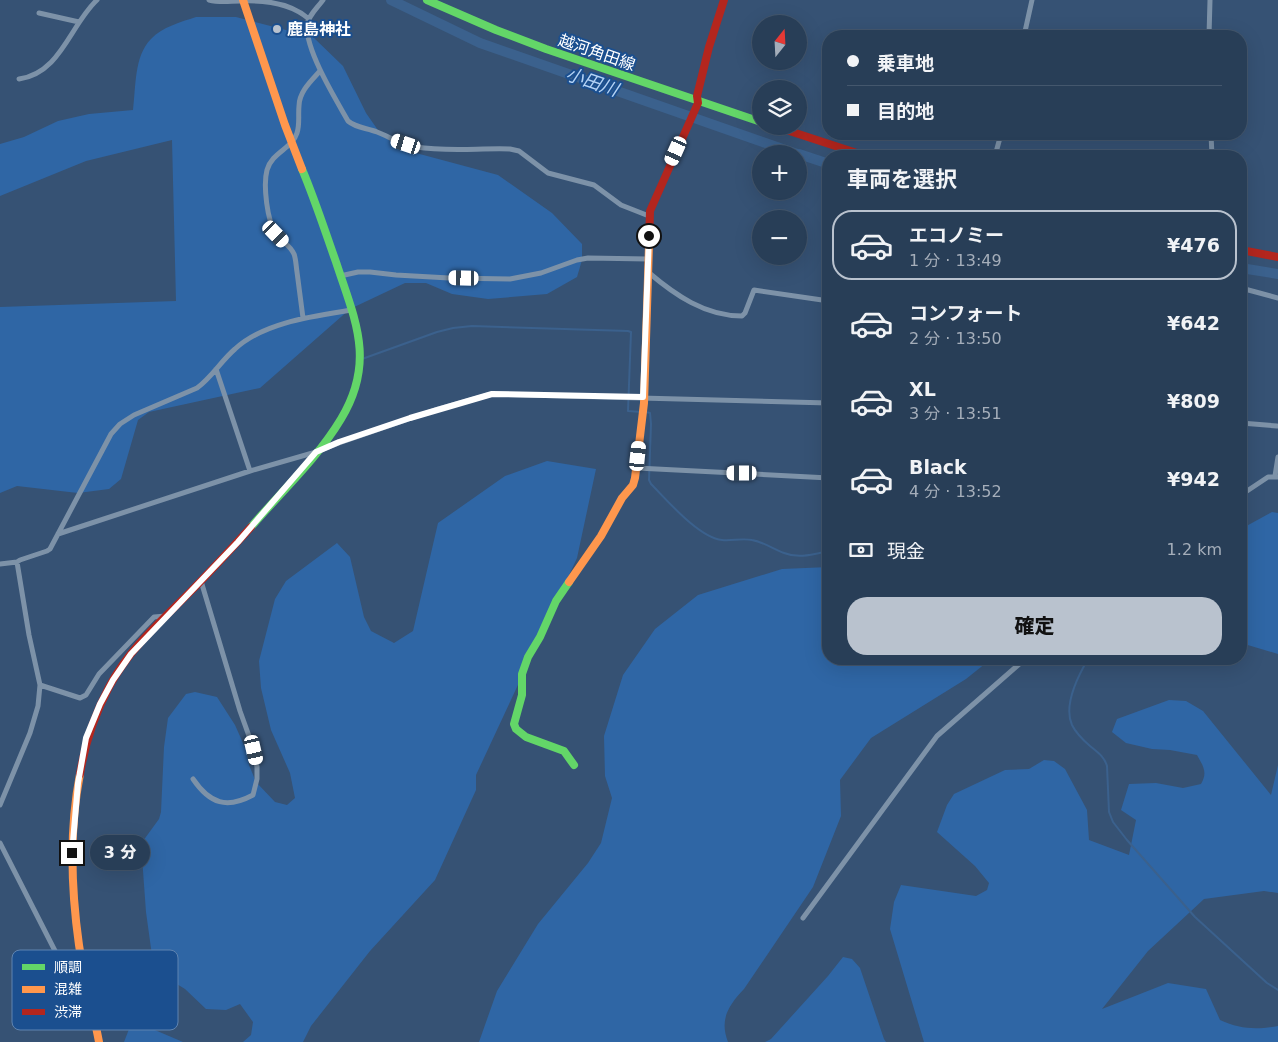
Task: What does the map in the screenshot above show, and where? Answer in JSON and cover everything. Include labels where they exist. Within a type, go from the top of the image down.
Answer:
[{"type":"street","points":[[19,79],[26,78],[40,71],[51,63],[59,54],[90,6],[97,0]]},
{"type":"street","points":[[209,0],[218,3],[243,0],[283,4],[302,12],[309,19]]},
{"type":"street","points":[[80,950],[72,865],[74,818],[82,756],[89,729],[113,680],[131,654],[201,581],[335,430],[354,396],[359,368],[358,332],[352,310],[318,208],[292,144],[243,0]]},
{"type":"street","points":[[323,0],[309,19],[307,26],[311,46],[320,71],[348,121],[354,125],[373,130],[396,141],[415,147],[510,149],[520,151],[548,173],[594,185],[620,205],[649,216]]},
{"type":"street","name":"越河角田線","points":[[427,0],[496,30],[752,119]]},
{"type":"street","points":[[574,765],[564,751],[526,737],[516,729],[514,724],[522,695],[522,674],[528,657],[540,637],[556,601],[601,536],[622,498],[633,485],[637,468],[644,403],[649,216],[698,103],[697,96],[709,47],[724,0]]},
{"type":"street","points":[[1025,30],[1032,0]]},
{"type":"street","points":[[1209,30],[1210,0]]},
{"type":"street","points":[[39,13],[79,22]]},
{"type":"street","points":[[303,318],[294,254],[276,234],[272,226],[265,182],[271,161],[278,152],[292,144],[298,131],[301,95],[306,86],[320,71]]},
{"type":"street","points":[[802,135],[848,150]]},
{"type":"street","points":[[1247,251],[1278,257]]},
{"type":"street","points":[[340,276],[358,272],[370,272],[449,278],[510,279],[541,273],[588,258],[648,259]]},
{"type":"street","points":[[647,271],[674,294],[690,304],[736,316],[742,316],[745,313],[754,290],[822,300]]},
{"type":"street","points":[[1247,290],[1278,298]]},
{"type":"street","points":[[0,564],[17,562],[50,549],[111,434],[120,424],[134,415],[197,388],[244,342],[261,333],[303,318],[352,310]]},
{"type":"street","points":[[216,369],[250,471]]},
{"type":"street","points":[[58,534],[250,471],[316,452],[339,442],[397,423],[492,394],[822,403]]},
{"type":"street","points":[[1247,423],[1278,426]]},
{"type":"street","points":[[1247,490],[1268,476],[1276,477],[1278,457]]},
{"type":"street","points":[[637,468],[822,478]]},
{"type":"street","points":[[0,805],[30,733],[38,706],[40,685],[29,635],[17,562]]},
{"type":"street","points":[[193,779],[211,798],[228,804],[253,795],[258,779],[254,750],[240,711],[201,581]]},
{"type":"street","points":[[40,685],[80,698],[86,695],[99,674],[154,617],[166,616]]},
{"type":"street","points":[[802,918],[937,736],[1018,665]]},
{"type":"street","points":[[0,843],[55,950]]},
{"type":"shaded area","points":[[196,17],[236,17],[313,37],[343,66],[366,113],[380,133],[401,149],[498,175],[552,213],[582,244],[582,260],[577,277],[547,294],[488,299],[452,294],[426,283],[405,283],[350,309],[260,388],[149,412],[138,420],[121,479],[109,489],[78,493],[17,486],[0,493],[0,307],[176,301],[172,140],[86,161],[0,196],[0,144],[24,137],[58,121],[89,114],[133,110],[137,72],[145,46],[161,31]]},
{"type":"shaded area","points":[[547,461],[596,469],[577,558],[476,775],[476,790],[435,880],[370,951],[311,1026],[303,1042],[243,1042],[251,1035],[253,1022],[240,1004],[226,1010],[206,1009],[178,985],[178,950],[151,950],[146,912],[142,857],[143,841],[159,819],[161,812],[164,747],[168,718],[186,694],[195,692],[217,697],[235,725],[247,752],[249,765],[256,782],[275,802],[287,805],[295,798],[290,773],[271,730],[261,688],[259,661],[275,599],[286,581],[337,543],[350,557],[364,617],[371,631],[394,643],[413,631],[438,523],[505,476]]},
{"type":"shaded area","points":[[1272,512],[1278,513],[1278,654],[1247,645],[1247,526]]},
{"type":"shaded area","points":[[822,567],[822,665],[984,665],[966,679],[871,738],[840,780],[841,816],[813,887],[730,1007],[725,1019],[725,1034],[728,1042],[479,1042],[497,991],[538,924],[588,863],[601,843],[612,798],[605,776],[604,736],[623,675],[655,629],[698,595],[782,569]]},
{"type":"shaded area","points":[[1169,700],[1186,701],[1203,711],[1271,795],[1278,765],[1278,893],[1264,891],[1204,899],[1148,951],[1102,1009],[1168,983],[1206,989],[1220,1020],[1248,1028],[1278,1026],[1278,1042],[924,1042],[890,929],[894,902],[901,885],[976,896],[987,890],[989,883],[975,866],[937,832],[947,805],[954,794],[1005,770],[1029,769],[1044,760],[1054,761],[1065,769],[1087,810],[1089,840],[1129,855],[1136,820],[1121,810],[1129,784],[1156,783],[1183,788],[1201,784],[1203,780],[1204,769],[1197,755],[1152,749],[1126,743],[1112,732],[1117,719]]},
{"type":"shaded area","points":[[843,957],[852,959],[860,968],[886,1042],[765,1042],[771,1039]]},
{"type":"shaded area","points":[[129,1030],[155,1030],[183,1042],[124,1042]]},
{"type":"waterway","name":"小田川","points":[[391,0],[480,43],[771,145]]},
{"type":"waterway","name":"小田川","points":[[807,157],[822,162]]},
{"type":"waterway","name":"小田川","points":[[1247,269],[1278,274]]},
{"type":"waterway","points":[[362,359],[453,328],[472,326],[628,331],[631,332],[628,411],[641,412]]},
{"type":"waterway","points":[[646,412],[650,413],[651,424],[649,480],[694,526],[713,538],[756,541],[790,555],[822,552]]},
{"type":"waterway","points":[[1085,665],[1070,700],[1070,717],[1072,725],[1078,734],[1100,754],[1106,763],[1109,812],[1113,822],[1195,917],[1267,983],[1278,990]]},
{"type":"traffic: fast","points":[[427,0],[546,49],[752,119]]},
{"type":"traffic: fast","points":[[251,527],[321,448],[341,419],[352,398],[358,378],[359,341],[350,303],[302,169]]},
{"type":"traffic: fast","points":[[569,582],[556,601],[540,637],[528,657],[522,674],[522,695],[514,724],[516,729],[526,737],[564,751],[574,765]]},
{"type":"traffic: slow","points":[[243,0],[285,125],[302,169]]},
{"type":"traffic: slow","points":[[569,582],[601,536],[622,498],[633,485],[635,478],[644,403],[649,245]]},
{"type":"traffic: slow","points":[[80,774],[74,816],[72,859],[74,902],[80,950]]},
{"type":"traffic: slow","points":[[96,1030],[99,1042]]},
{"type":"traffic: jam","points":[[649,245],[650,211],[698,103],[697,96],[709,47],[724,0]]},
{"type":"traffic: jam","points":[[802,135],[848,150]]},
{"type":"traffic: jam","points":[[1247,251],[1278,257]]},
{"type":"traffic: jam","points":[[80,774],[91,729],[99,708],[117,673],[146,636],[206,576],[251,527]]},
{"type":"place","name":"鹿島神社","points":[[277,29]]},
{"type":"route","points":[[72,853],[78,783],[86,738],[100,704],[113,680],[131,654],[238,542],[316,452],[339,442],[410,418],[492,394],[643,397],[649,236]]}]
